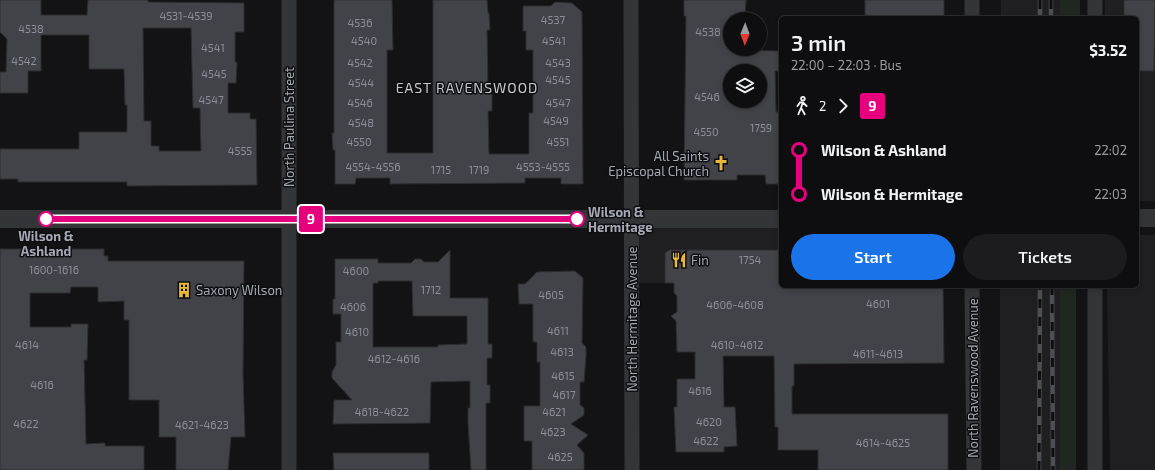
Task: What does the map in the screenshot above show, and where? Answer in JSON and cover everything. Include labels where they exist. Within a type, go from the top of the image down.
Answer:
[{"type":"street","name":"North Paulina Street","points":[[289,0],[289,470]]},
{"type":"street","name":"North Hermitage Avenue","points":[[631,0],[632,470]]},
{"type":"street","points":[[972,0],[972,16]]},
{"type":"street","points":[[1095,0],[1095,16]]},
{"type":"street","points":[[1139,218],[1155,218]]},
{"type":"street","points":[[0,219],[779,219]]},
{"type":"street","name":"North Ravenswood Avenue","points":[[972,288],[974,470]]},
{"type":"street","points":[[1095,288],[1095,470]]},
{"type":"shaded area","points":[[1001,0],[1060,0],[1060,16],[1001,16]]},
{"type":"shaded area","points":[[1060,0],[1080,0],[1080,16],[1060,16]]},
{"type":"shaded area","points":[[1105,0],[1155,0],[1155,201],[1139,201],[1139,16],[1105,16]]},
{"type":"shaded area","points":[[639,221],[779,221],[779,283],[639,283]]},
{"type":"shaded area","points":[[1139,235],[1155,235],[1155,470],[1110,470],[1107,288],[1139,288]]},
{"type":"shaded area","points":[[1000,288],[1060,288],[1061,470],[1000,470]]},
{"type":"shaded area","points":[[1060,288],[1076,288],[1076,470],[1060,470]]},
{"type":"building","points":[[0,0],[41,0],[41,15],[87,15],[88,0],[244,3],[244,32],[235,32],[235,62],[237,62],[236,83],[228,83],[228,113],[250,113],[250,119],[256,119],[257,185],[127,186],[127,182],[18,182],[18,179],[0,179],[0,149],[79,149],[79,132],[127,132],[127,105],[125,105],[124,69],[89,69],[89,35],[41,35],[41,71],[28,71],[28,93],[0,93],[0,72],[6,72],[7,39],[0,32]],"holes":[[[143,28],[191,28],[193,108],[200,108],[201,151],[159,151],[159,146],[151,146],[151,121],[144,121]]]},
{"type":"building","points":[[334,0],[392,0],[393,50],[387,50],[387,153],[433,153],[433,0],[487,0],[490,30],[487,30],[488,94],[492,94],[492,111],[488,111],[489,154],[529,154],[529,113],[533,113],[533,50],[526,50],[526,31],[523,31],[523,6],[551,6],[555,2],[572,3],[582,12],[583,184],[561,184],[561,178],[525,178],[525,183],[390,184],[390,178],[356,178],[355,184],[335,184],[335,150],[333,150],[332,133],[334,133]]},
{"type":"building","points":[[684,0],[746,0],[745,12],[723,12],[723,56],[767,56],[767,51],[779,51],[779,71],[775,71],[776,112],[779,112],[779,184],[766,184],[765,175],[737,175],[737,180],[684,180],[686,16],[684,16]]},
{"type":"building","points":[[865,0],[944,0],[944,16],[865,16]]},
{"type":"building","points":[[1124,0],[1155,0],[1154,71],[1139,71],[1139,16],[1124,16]]},
{"type":"building","points":[[0,249],[104,249],[104,256],[108,256],[108,261],[244,261],[243,374],[245,437],[231,437],[228,470],[176,470],[176,437],[159,437],[159,400],[129,400],[129,320],[124,320],[124,301],[98,302],[98,287],[71,287],[70,293],[30,293],[30,327],[71,327],[71,324],[88,324],[87,360],[84,360],[86,444],[105,443],[105,446],[144,446],[144,470],[0,470]]},
{"type":"building","points":[[450,250],[450,298],[488,298],[488,344],[492,344],[492,358],[487,358],[487,385],[490,385],[490,403],[486,403],[486,470],[471,470],[468,422],[468,408],[470,408],[470,381],[431,382],[430,423],[333,424],[334,400],[352,400],[332,378],[332,372],[336,365],[336,342],[341,342],[341,314],[333,314],[333,299],[335,299],[335,259],[378,259],[378,263],[411,263],[415,259],[421,259],[424,262],[438,262]],"holes":[[[378,281],[412,281],[413,316],[467,316],[467,344],[438,345],[438,347],[373,347],[373,283],[378,283]]]},
{"type":"building","points":[[669,250],[779,250],[779,288],[943,288],[944,363],[794,364],[792,414],[948,414],[948,470],[818,470],[818,450],[778,450],[778,427],[775,427],[774,356],[723,356],[724,407],[735,407],[737,446],[724,447],[724,452],[676,452],[674,407],[677,407],[677,379],[695,379],[695,352],[677,352],[676,321],[671,316],[677,312],[677,296],[674,293],[674,283],[665,283],[665,253]]},
{"type":"building","points":[[575,271],[583,278],[582,343],[586,347],[586,356],[584,382],[580,382],[580,405],[584,408],[584,415],[571,424],[588,435],[577,445],[584,453],[584,470],[532,470],[532,441],[524,441],[524,406],[540,406],[540,362],[537,362],[537,342],[533,342],[533,304],[519,304],[518,284],[525,284],[537,272]]},
{"type":"building","points":[[333,453],[429,453],[429,470],[334,470]]},
{"type":"railway","points":[[1040,0],[1040,16]]},
{"type":"railway","points":[[1051,0],[1051,16]]},
{"type":"railway","points":[[1039,470],[1040,288]]},
{"type":"railway","points":[[1052,288],[1053,470]]},
{"type":"bus line","name":"9","points":[[46,219],[577,219]]},
{"type":"place","name":"All Saints Episcopal Church","points":[[721,163]]},
{"type":"place","name":"Wilson & Ashland","points":[[46,219]]},
{"type":"place","name":"Wilson & Hermitage","points":[[577,219]]},
{"type":"place","name":"Fin","points":[[679,260]]},
{"type":"place","name":"Saxony Wilson","points":[[184,290]]},
{"type":"district","name":"EAST RAVENSWOOD","points":[[467,87]]}]
